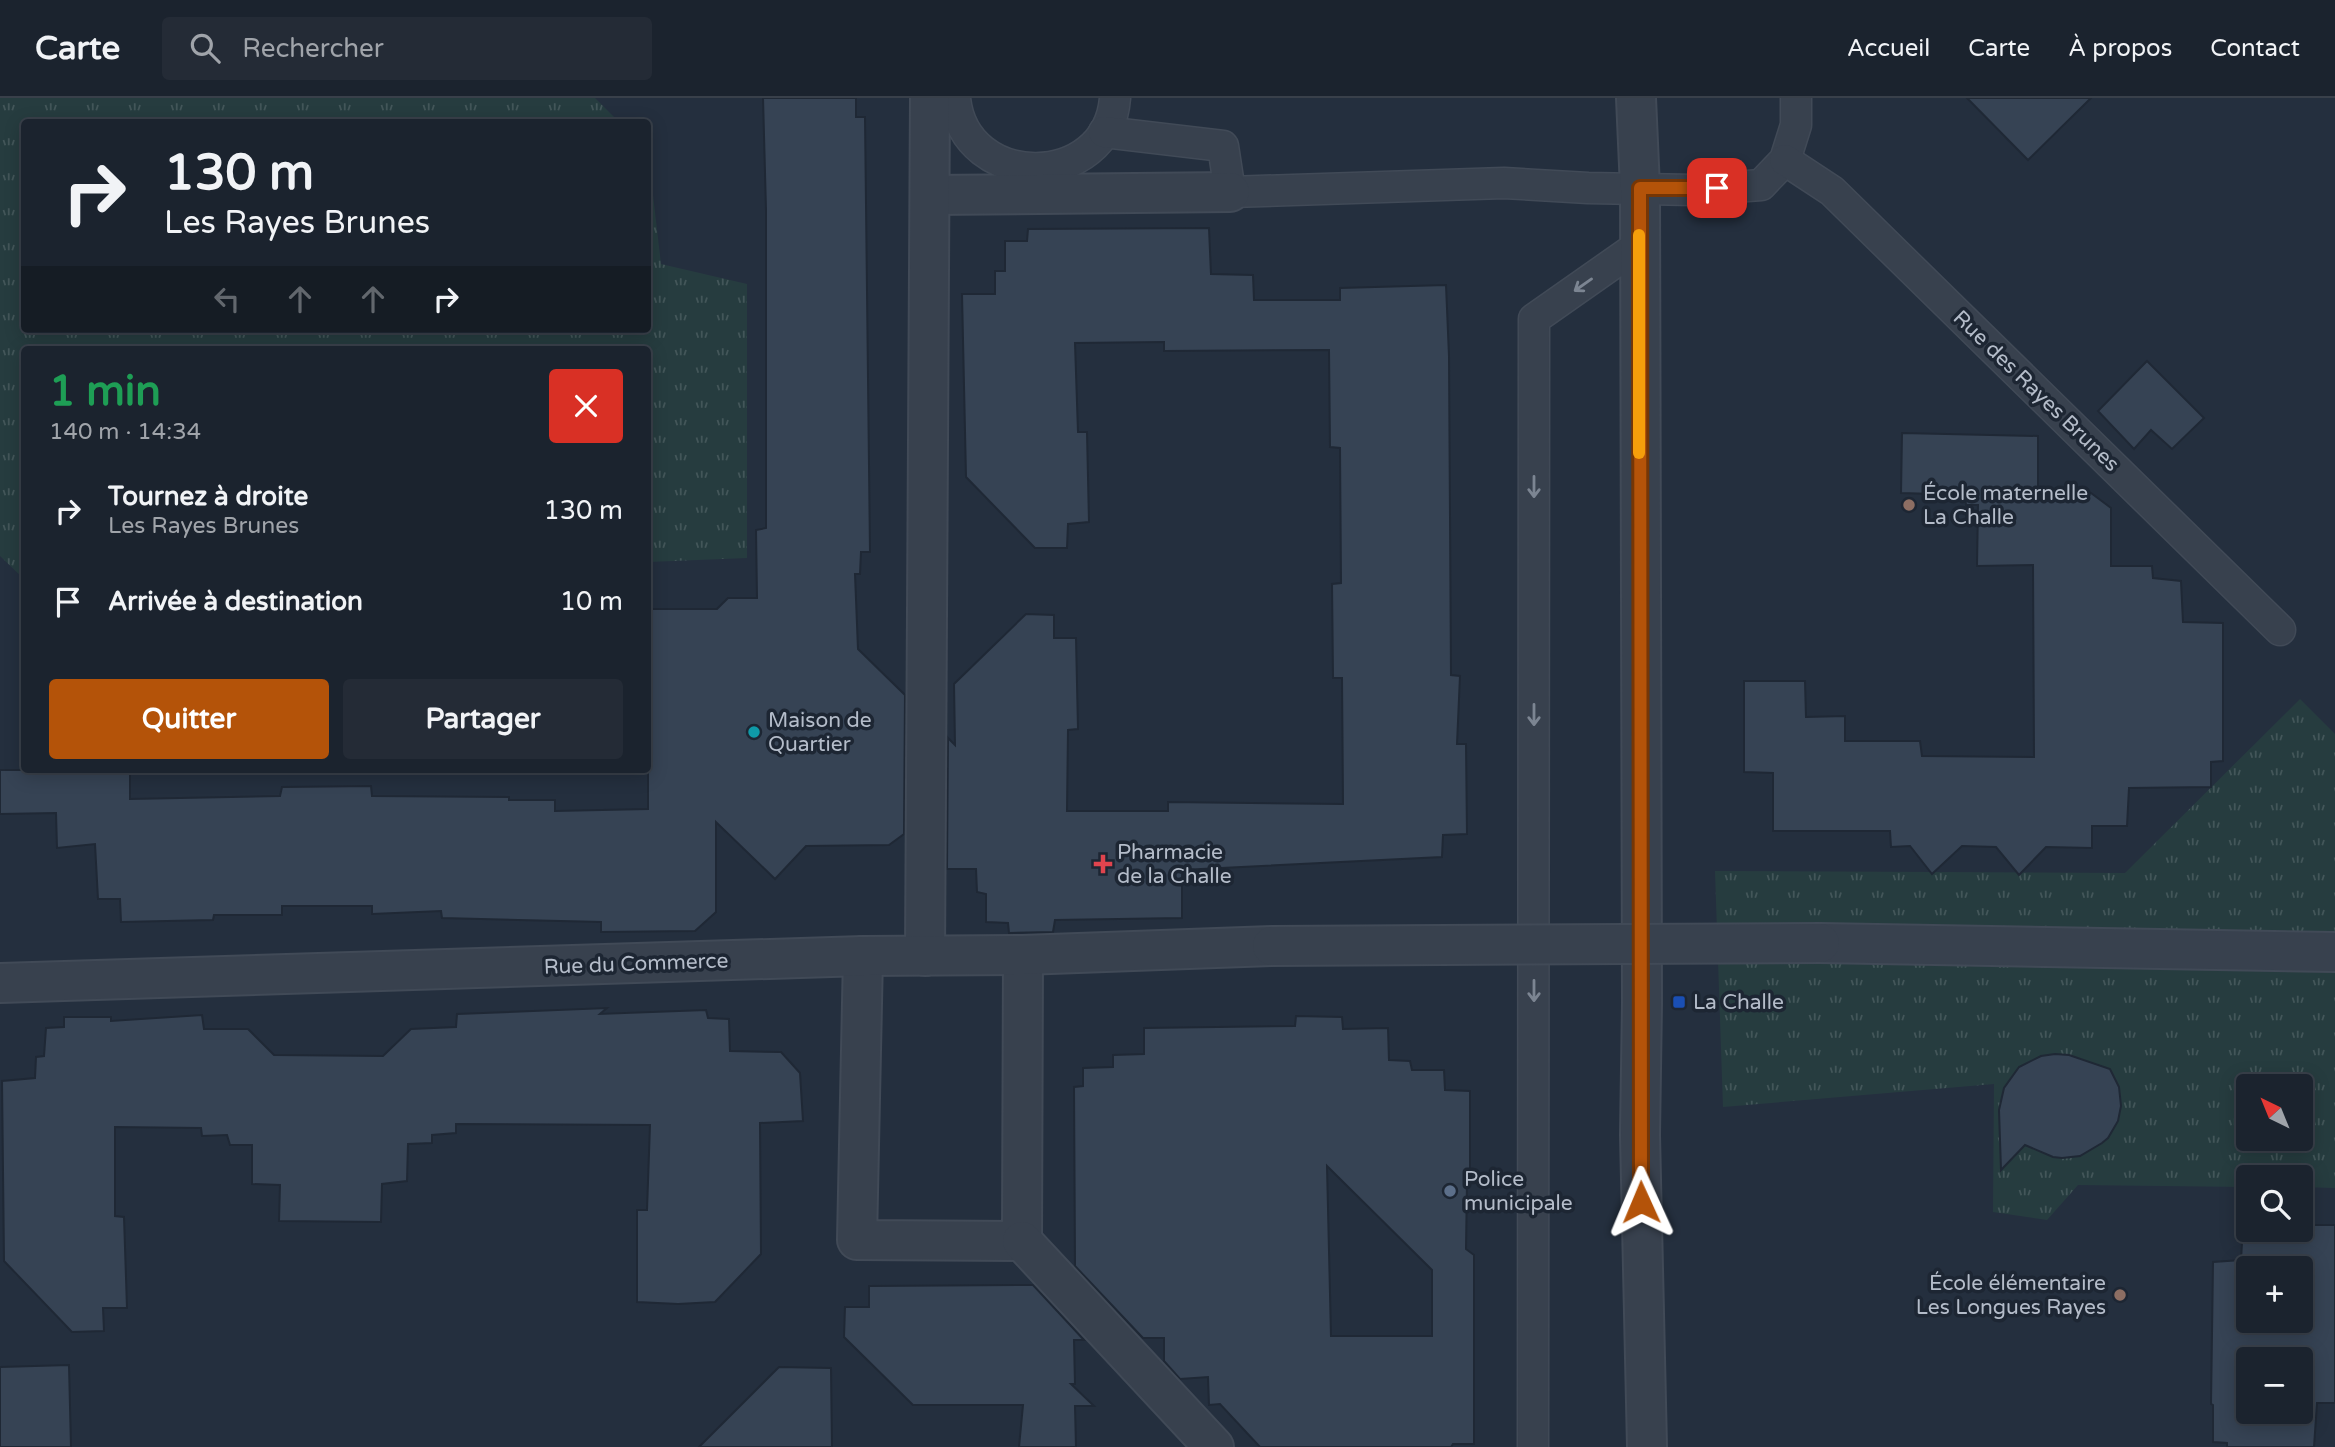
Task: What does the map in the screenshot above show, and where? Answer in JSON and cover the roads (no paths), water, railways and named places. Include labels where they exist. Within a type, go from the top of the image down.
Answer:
[{"type":"street","points":[[925,956],[930,98]]},
{"type":"street","points":[[1636,98],[1640,188],[1640,1135],[1647,1447]]},
{"type":"street","points":[[931,195],[1230,192]]},
{"type":"street","name":"Rue du Commerce","points":[[0,983],[1272,946],[1821,943],[2335,952]]},
{"type":"street","points":[[1023,955],[1022,1241],[1214,1447]]},
{"type":"street","points":[[863,956],[858,1240],[1022,1241]]},
{"type":"lane","points":[[955,98],[956,110],[967,134],[985,154],[1009,166],[1036,170],[1062,165],[1086,152],[1104,132],[1115,107],[1115,98]]},
{"type":"lane","points":[[1104,132],[1223,146],[1230,192],[1504,183],[1695,190],[1761,185],[1786,160],[1796,125],[1796,98]]},
{"type":"lane","name":"Rue des Rayes Brunes","points":[[1786,160],[1832,191],[2280,630]]},
{"type":"lane","points":[[1533,1447],[1534,319],[1639,246]]},
{"type":"place","name":"École maternelle La Challe","points":[[1909,505]]},
{"type":"place","name":"Maison de Quartier","points":[[754,732]]},
{"type":"place","name":"Pharmacie de la Challe","points":[[1103,864]]},
{"type":"place","name":"La Challe","points":[[1679,1002]]},
{"type":"place","name":"Police municipale","points":[[1450,1191]]},
{"type":"place","name":"École élémentaire Les Longues Rayes","points":[[2120,1295]]}]
